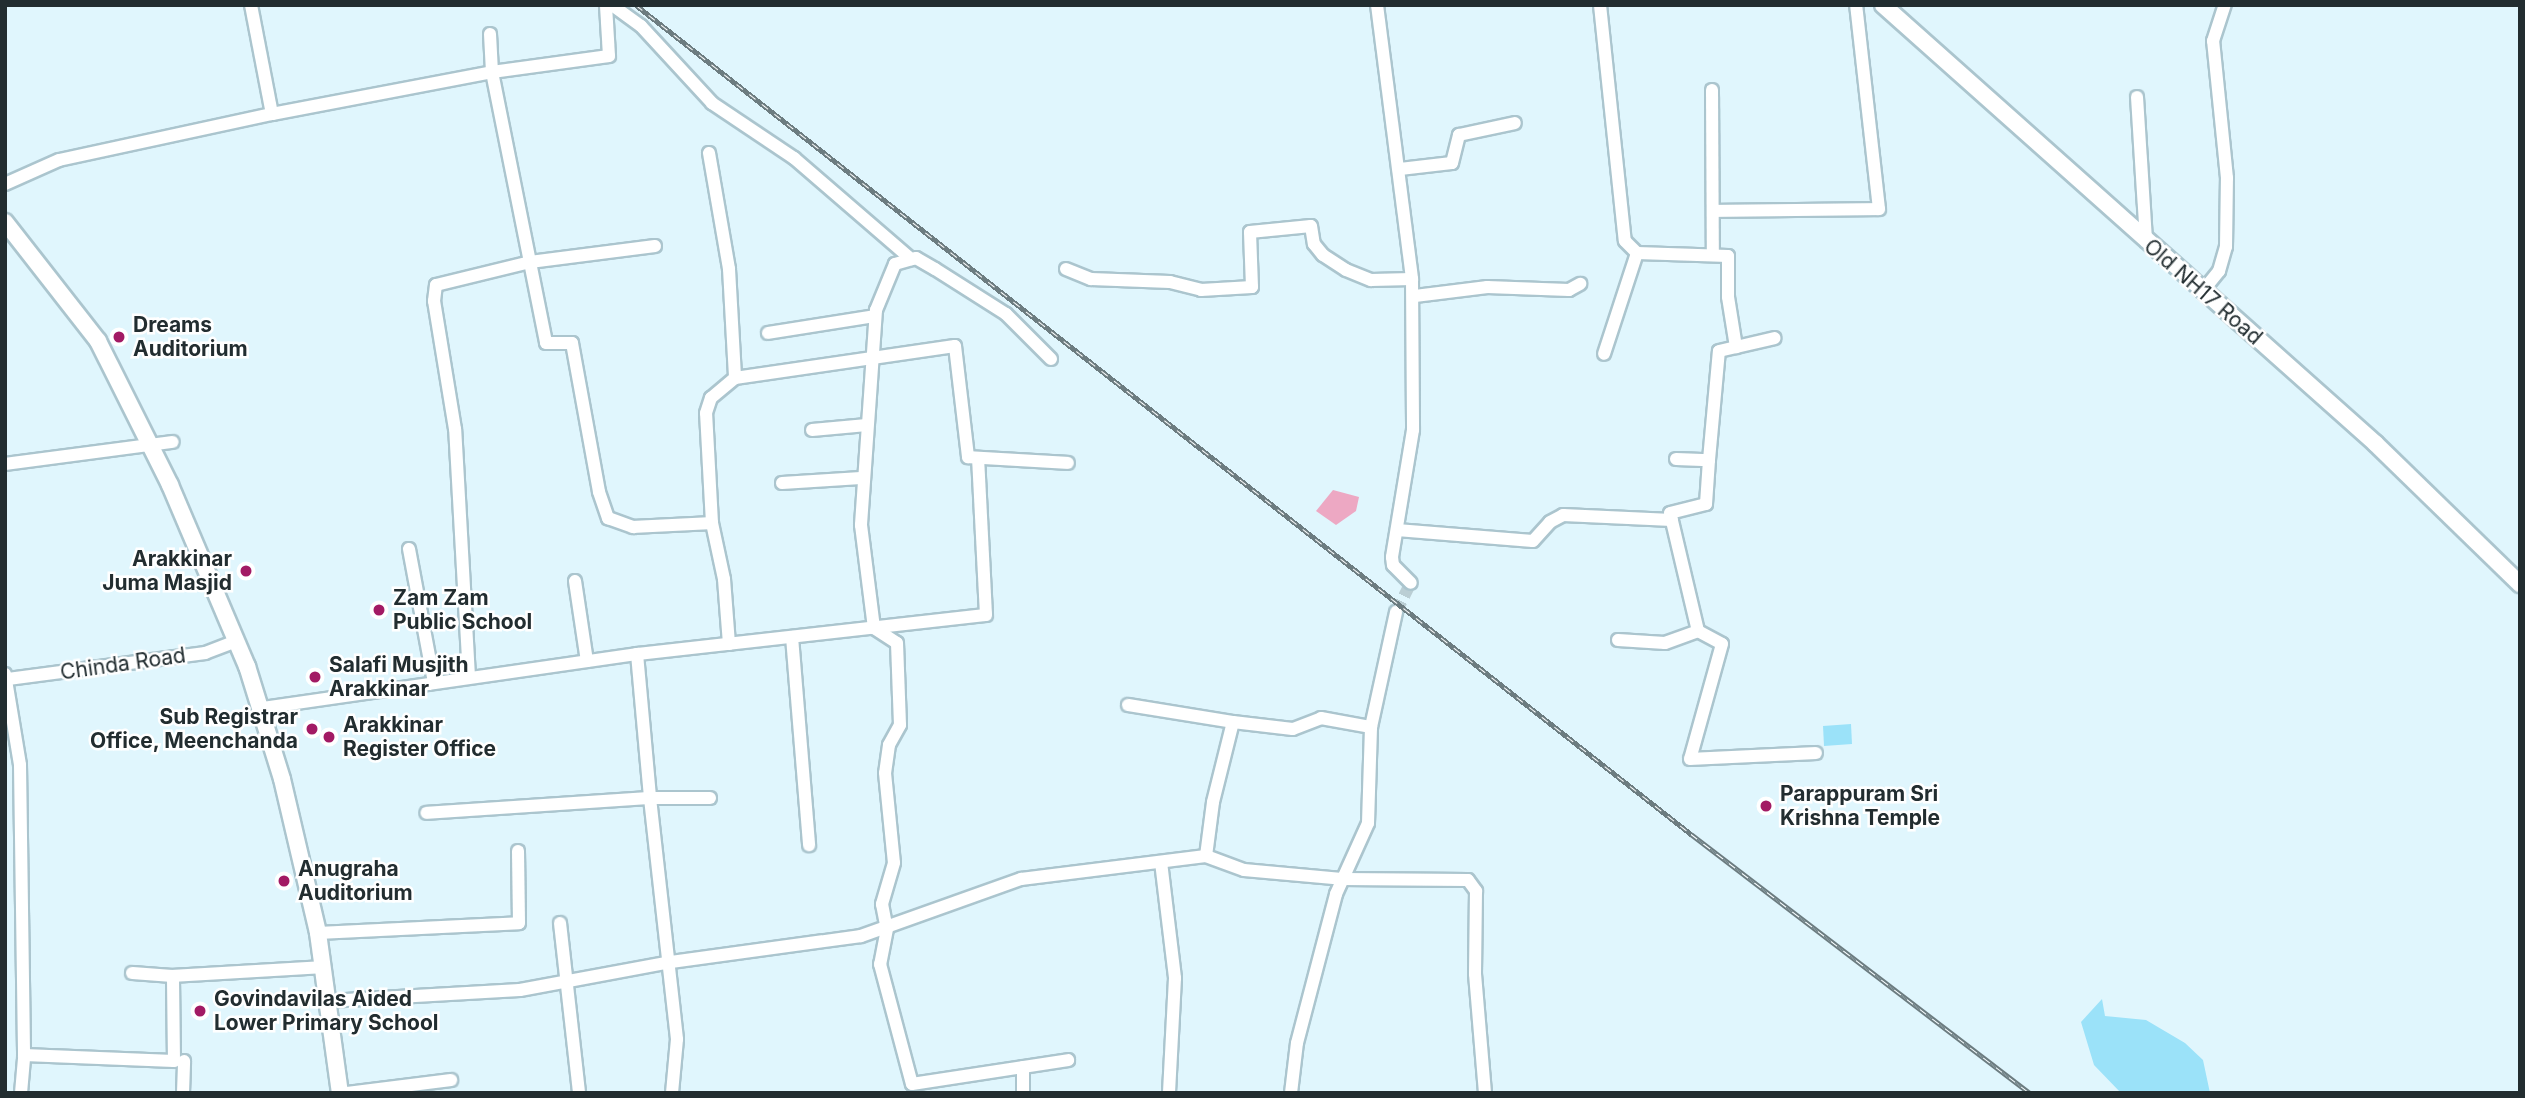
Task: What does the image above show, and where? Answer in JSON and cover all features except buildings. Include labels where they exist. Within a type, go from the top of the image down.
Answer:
[{"type":"main road","name":"Old NH17 Road","points":[[1883,5],[2202,292],[2376,444],[2520,584]]},
{"type":"main road","points":[[5,222],[98,341],[150,444],[237,641],[262,708],[318,933],[340,1093]]},
{"type":"street","points":[[251,5],[272,114]]},
{"type":"street","points":[[5,184],[59,160],[272,114],[492,72],[609,57],[606,5]]},
{"type":"street","points":[[612,5],[641,26],[712,103],[794,158],[911,259],[1006,314],[1051,359]]},
{"type":"street","points":[[1377,5],[1415,296],[1413,442],[1393,565],[1411,583]]},
{"type":"street","points":[[1600,5],[1625,241],[1637,253],[1728,256],[1728,298],[1737,347]]},
{"type":"street","points":[[1713,211],[1879,209],[1856,5]]},
{"type":"street","points":[[2202,292],[2218,271],[2226,247],[2227,178],[2213,41],[2225,5]]},
{"type":"street","points":[[490,34],[492,72],[546,343],[572,343],[599,492],[608,518],[633,527],[712,523]]},
{"type":"street","points":[[1712,90],[1713,255]]},
{"type":"street","points":[[2137,97],[2146,242]]},
{"type":"street","points":[[1400,169],[1452,163],[1459,135],[1514,123]]},
{"type":"street","points":[[709,153],[729,269],[735,378]]},
{"type":"street","points":[[1066,269],[1091,279],[1170,282],[1201,290],[1252,286],[1250,232],[1311,226],[1314,244],[1323,255],[1346,270],[1371,280],[1412,279]]},
{"type":"street","points":[[469,677],[455,429],[434,301],[436,285],[530,262],[655,246]]},
{"type":"street","points":[[1604,354],[1637,253]]},
{"type":"street","points":[[911,259],[895,264],[875,316],[861,478],[861,526],[874,628],[897,643],[898,662],[900,725],[889,745],[885,772],[894,863],[882,904],[887,929],[880,964],[912,1084],[1068,1060]]},
{"type":"street","points":[[1415,296],[1487,287],[1569,290],[1580,284]]},
{"type":"street","points":[[768,333],[875,316]]},
{"type":"street","points":[[1775,338],[1719,351],[1706,503],[1670,513],[1698,631],[1722,644],[1689,759],[1816,753]]},
{"type":"street","points":[[729,644],[724,579],[712,523],[706,414],[711,398],[735,378],[955,346],[968,457],[1068,463]]},
{"type":"street","points":[[812,430],[867,425]]},
{"type":"street","points":[[5,464],[173,442]]},
{"type":"street","points":[[262,708],[637,654],[986,615],[978,458]]},
{"type":"street","points":[[1676,459],[1709,460]]},
{"type":"street","points":[[782,483],[861,478]]},
{"type":"street","points":[[1397,530],[1533,541],[1550,522],[1563,515],[1672,520]]},
{"type":"street","points":[[409,549],[434,683]]},
{"type":"street","points":[[575,581],[587,661]]},
{"type":"street","points":[[1291,1093],[1297,1043],[1342,879],[1368,823],[1371,727],[1396,612]]},
{"type":"street","points":[[1618,640],[1665,643],[1698,631]]},
{"type":"street","points":[[792,637],[809,845]]},
{"type":"street","name":"Chinda Road","points":[[6,677],[169,659],[237,641]]},
{"type":"street","points":[[637,654],[650,798],[671,962],[677,1039],[673,1093]]},
{"type":"street","points":[[6,677],[10,736],[20,765],[24,1055],[21,1093]]},
{"type":"street","points":[[1128,705],[1293,729],[1321,718],[1371,727]]},
{"type":"street","points":[[1206,856],[1213,802],[1233,722]]},
{"type":"street","points":[[427,813],[650,798],[710,798]]},
{"type":"street","points":[[318,933],[519,923],[518,851]]},
{"type":"street","points":[[328,1002],[520,990],[671,962],[887,929],[1021,879],[1206,856],[1244,870],[1342,879],[1468,880],[1476,891],[1475,974],[1485,1093]]},
{"type":"street","points":[[1161,862],[1175,978],[1169,1093]]},
{"type":"street","points":[[560,923],[579,1093]]},
{"type":"street","points":[[132,973],[173,976],[323,967]]},
{"type":"street","points":[[24,1055],[174,1061],[173,976]]},
{"type":"street","points":[[183,1093],[184,1061]]},
{"type":"street","points":[[1023,1067],[1023,1093]]},
{"type":"street","points":[[346,1093],[451,1080]]},
{"type":"shaded area","points":[[1333,490],[1359,497],[1356,511],[1336,525],[1316,511]]},
{"type":"water","points":[[1851,724],[1852,744],[1824,746],[1823,726]]},
{"type":"water","points":[[2102,999],[2105,1016],[2146,1020],[2185,1043],[2203,1060],[2210,1093],[2121,1093],[2094,1065],[2081,1022]]},
{"type":"tunnel","points":[[1396,612],[1411,583]]},
{"type":"railway","points":[[636,5],[1691,834],[2030,1093]]},
{"type":"place","name":"Dreams Auditorium","points":[[119,337]]},
{"type":"place","name":"Arakkinar Juma Masjid","points":[[246,571]]},
{"type":"place","name":"Zam Zam Public School","points":[[379,610]]},
{"type":"place","name":"Salafi Musjith Arakkinar","points":[[315,677]]},
{"type":"place","name":"Sub Registrar Office, Meenchanda","points":[[312,729]]},
{"type":"place","name":"Arakkinar Register Office","points":[[329,737]]},
{"type":"place","name":"Parappuram Sri Krishna Temple","points":[[1766,806]]},
{"type":"place","name":"Anugraha Auditorium","points":[[284,881]]},
{"type":"place","name":"Govindavilas Aided Lower Primary School","points":[[200,1011]]}]
